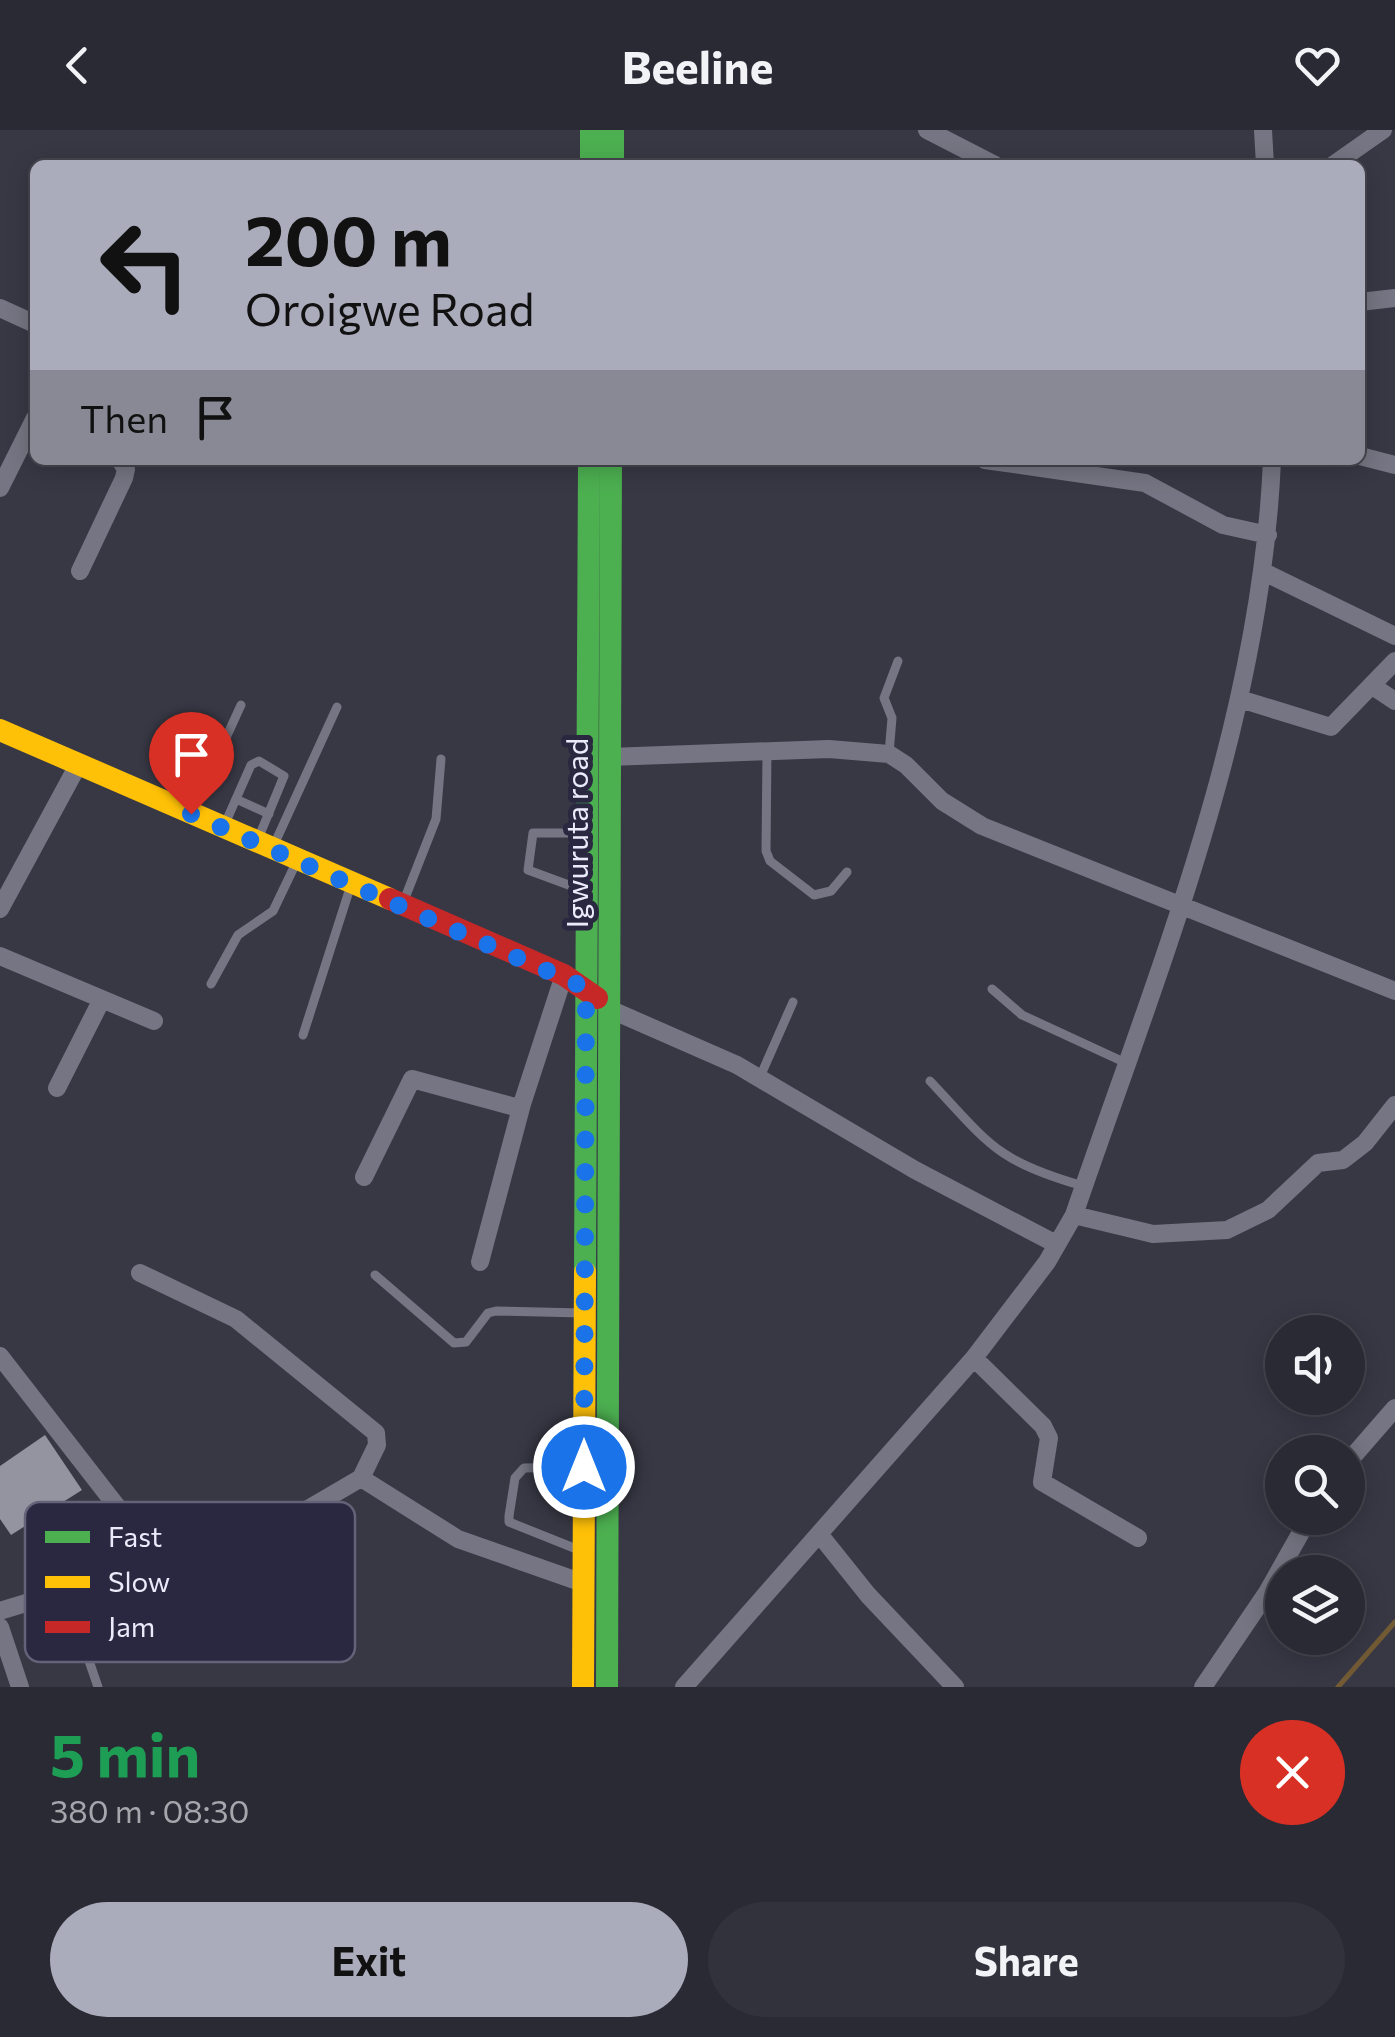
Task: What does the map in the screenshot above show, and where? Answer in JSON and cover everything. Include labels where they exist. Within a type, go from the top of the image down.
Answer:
[{"type":"main road","points":[[591,130],[591,160]]},
{"type":"main road","points":[[613,160],[614,130]]},
{"type":"main road","name":"Igwuruta road","points":[[584,1687],[589,465]]},
{"type":"main road","name":"Igwuruta road","points":[[607,1687],[611,465]]},
{"type":"main road","points":[[0,730],[564,975],[586,988],[607,1008]]},
{"type":"street","points":[[927,130],[985,160]]},
{"type":"street","points":[[1264,130],[1265,160]]},
{"type":"street","points":[[1340,160],[1382,130]]},
{"type":"street","points":[[1365,301],[1395,298]]},
{"type":"street","points":[[0,308],[30,322]]},
{"type":"street","points":[[0,488],[30,428]]},
{"type":"street","points":[[1365,457],[1395,464]]},
{"type":"street","points":[[80,571],[124,478],[123,465]]},
{"type":"street","points":[[1020,465],[1145,483],[1223,525],[1268,535]]},
{"type":"street","points":[[684,1687],[974,1358],[1074,1215],[1181,905],[1240,699],[1266,573],[1272,465]]},
{"type":"street","points":[[1266,573],[1395,636]]},
{"type":"street","points":[[1240,699],[1331,727],[1374,687],[1395,661]]},
{"type":"street","points":[[1374,687],[1395,702]]},
{"type":"street","points":[[609,756],[767,751],[888,754],[906,765],[942,802],[982,826],[1395,991]]},
{"type":"street","points":[[0,910],[78,765]]},
{"type":"street","points":[[0,956],[154,1021]]},
{"type":"street","points":[[480,1262],[522,1104],[564,975]]},
{"type":"street","points":[[57,1088],[102,999]]},
{"type":"street","points":[[607,1008],[760,1078],[915,1170],[1056,1244]]},
{"type":"street","points":[[364,1177],[412,1078],[515,1107],[522,1104]]},
{"type":"street","points":[[1074,1215],[1153,1234],[1228,1230],[1268,1210],[1318,1162],[1343,1160],[1365,1144],[1395,1105]]},
{"type":"street","points":[[140,1274],[236,1318],[376,1433],[377,1446],[361,1478],[320,1502]]},
{"type":"street","points":[[0,1356],[113,1502]]},
{"type":"street","points":[[974,1358],[1024,1403],[1049,1438],[1042,1482],[1138,1538]]},
{"type":"street","points":[[1365,1442],[1395,1408]]},
{"type":"street","points":[[361,1478],[458,1539],[583,1582]]},
{"type":"street","points":[[820,1534],[868,1596],[956,1687]]},
{"type":"street","points":[[1203,1687],[1268,1591],[1300,1535]]},
{"type":"street","points":[[0,1612],[25,1604]]},
{"type":"street","points":[[0,1627],[20,1687]]},
{"type":"lane","points":[[888,754],[892,718],[884,698],[898,661]]},
{"type":"lane","points":[[191,814],[240,705]]},
{"type":"lane","points":[[264,846],[337,708]]},
{"type":"lane","points":[[767,751],[766,851],[770,860],[814,894],[830,891],[848,872]]},
{"type":"lane","points":[[402,905],[436,819],[441,758]]},
{"type":"lane","points":[[223,828],[253,762],[281,771],[282,780],[268,814],[264,846]]},
{"type":"lane","points":[[236,799],[268,814]]},
{"type":"lane","points":[[586,833],[532,833],[528,870],[587,891]]},
{"type":"lane","points":[[210,984],[238,935],[273,910],[297,861]]},
{"type":"lane","points":[[303,1035],[351,885]]},
{"type":"lane","points":[[992,989],[1022,1015],[1126,1063]]},
{"type":"lane","points":[[760,1078],[793,1002]]},
{"type":"lane","points":[[930,1081],[988,1146],[1033,1172],[1084,1186]]},
{"type":"lane","points":[[375,1274],[454,1343],[466,1342],[488,1314],[496,1311],[585,1313]]},
{"type":"lane","points":[[583,1552],[520,1528],[510,1522],[510,1516],[516,1478],[524,1468],[584,1467]]},
{"type":"lane","points":[[89,1662],[98,1687]]},
{"type":"building","points":[[45,1435],[82,1490],[63,1502],[25,1502],[25,1526],[11,1535],[0,1519],[0,1466]]},
{"type":"waterway","points":[[1338,1687],[1395,1622]]},
{"type":"traffic: fast","points":[[591,130],[591,160]]},
{"type":"traffic: fast","points":[[613,130],[613,160]]},
{"type":"traffic: fast","points":[[585,1272],[589,465]]},
{"type":"traffic: fast","points":[[607,1687],[611,465]]},
{"type":"traffic: slow","points":[[0,730],[390,899]]},
{"type":"traffic: slow","points":[[583,1687],[585,1272]]},
{"type":"traffic: jam","points":[[390,899],[564,975],[597,998]]},
{"type":"route","points":[[191,814],[564,975],[586,988],[584,1467]]}]
